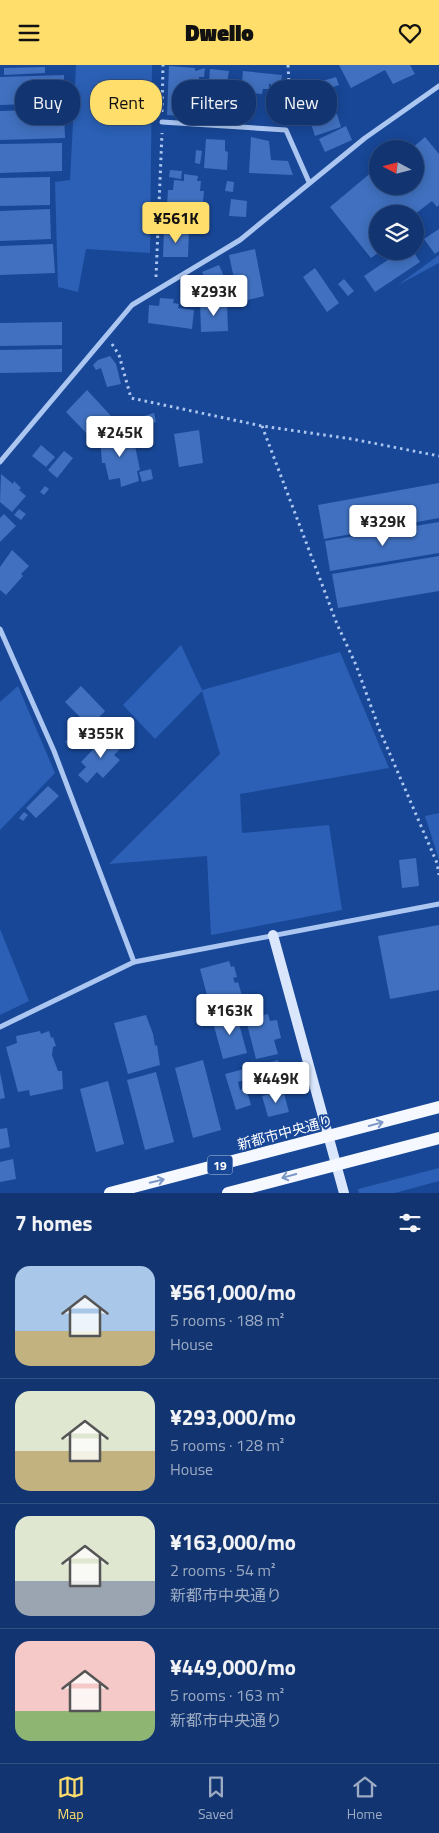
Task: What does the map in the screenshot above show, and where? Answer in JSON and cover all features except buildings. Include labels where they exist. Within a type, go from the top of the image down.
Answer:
[{"type":"main road","name":"新都市中央通り","points":[[110,1193],[439,1107]]},
{"type":"main road","name":"19","points":[[228,1193],[439,1138]]},
{"type":"street","points":[[0,462],[132,305],[240,240],[365,138],[439,86]]},
{"type":"street","points":[[162,122],[286,130],[309,182]]},
{"type":"street","points":[[0,629],[54,751],[134,962]]},
{"type":"street","points":[[0,1027],[134,962],[439,904]]},
{"type":"street","points":[[273,935],[344,1193]]},
{"type":"path","points":[[162,122],[163,65]]},
{"type":"path","points":[[288,65],[291,96],[290,137]]},
{"type":"path","points":[[156,289],[162,125]]},
{"type":"path","points":[[107,334],[119,355],[131,398],[262,426],[352,439],[439,456]]},
{"type":"path","points":[[262,426],[337,624],[356,665],[380,731],[436,863],[439,875]]},
{"type":"shaded area","points":[[76,65],[152,65],[152,80],[90,80],[90,125],[151,125],[150,253],[86,249],[78,292],[58,287],[55,182],[70,180],[73,125],[80,125],[80,80],[75,80]]},
{"type":"shaded area","points":[[439,255],[439,263],[398,285]]},
{"type":"shaded area","points":[[181,645],[202,690],[340,652],[389,768],[240,794],[242,833],[329,825],[342,910],[211,935],[207,856],[109,864],[220,754],[202,691],[155,739],[123,705]]},
{"type":"shaded area","points":[[18,686],[55,773],[0,830],[0,702]]},
{"type":"shaded area","points":[[439,813],[439,860],[425,816]]},
{"type":"shaded area","points":[[0,929],[29,1001],[0,1015]]},
{"type":"shaded area","points":[[439,1168],[439,1181],[395,1193],[359,1193],[358,1189]]}]
